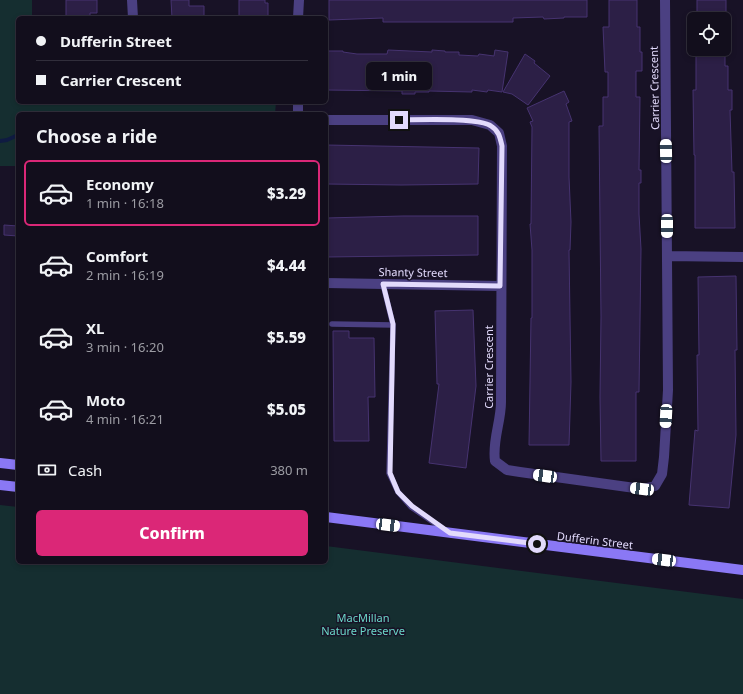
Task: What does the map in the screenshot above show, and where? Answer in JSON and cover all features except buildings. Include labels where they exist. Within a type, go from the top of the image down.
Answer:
[{"type":"main road","points":[[0,463],[16,465]]},
{"type":"main road","points":[[0,485],[16,488]]},
{"type":"main road","name":"Dufferin Street","points":[[328,517],[743,570]]},
{"type":"street","points":[[132,0],[133,16]]},
{"type":"street","points":[[298,0],[298,16]]},
{"type":"street","name":"Carrier Crescent","points":[[328,120],[472,120],[490,124],[499,133],[502,146],[500,286],[501,410],[493,450],[495,461],[507,470],[642,489],[655,486],[662,474],[668,390],[665,0]]},
{"type":"street","points":[[667,256],[743,257]]},
{"type":"street","name":"Shanty Street","points":[[328,283],[500,286]]},
{"type":"lane","points":[[383,284],[393,324],[389,455],[390,473],[398,492],[412,506],[450,533]]},
{"type":"lane","points":[[332,324],[393,324]]},
{"type":"green space","points":[[0,0],[32,0],[32,16],[16,16],[16,104],[276,104],[275,112],[16,112],[16,166],[0,166]]},
{"type":"green space","name":"MacMillan Nature Preserve","points":[[0,505],[16,507],[16,564],[328,564],[328,546],[743,599],[743,694],[0,694]]},
{"type":"waterway","points":[[0,141],[16,136]]},
{"type":"route","points":[[399,120],[472,120],[490,124],[499,133],[502,146],[500,286],[383,284],[393,324],[389,455],[390,473],[398,492],[412,506],[450,533],[537,544]]}]
